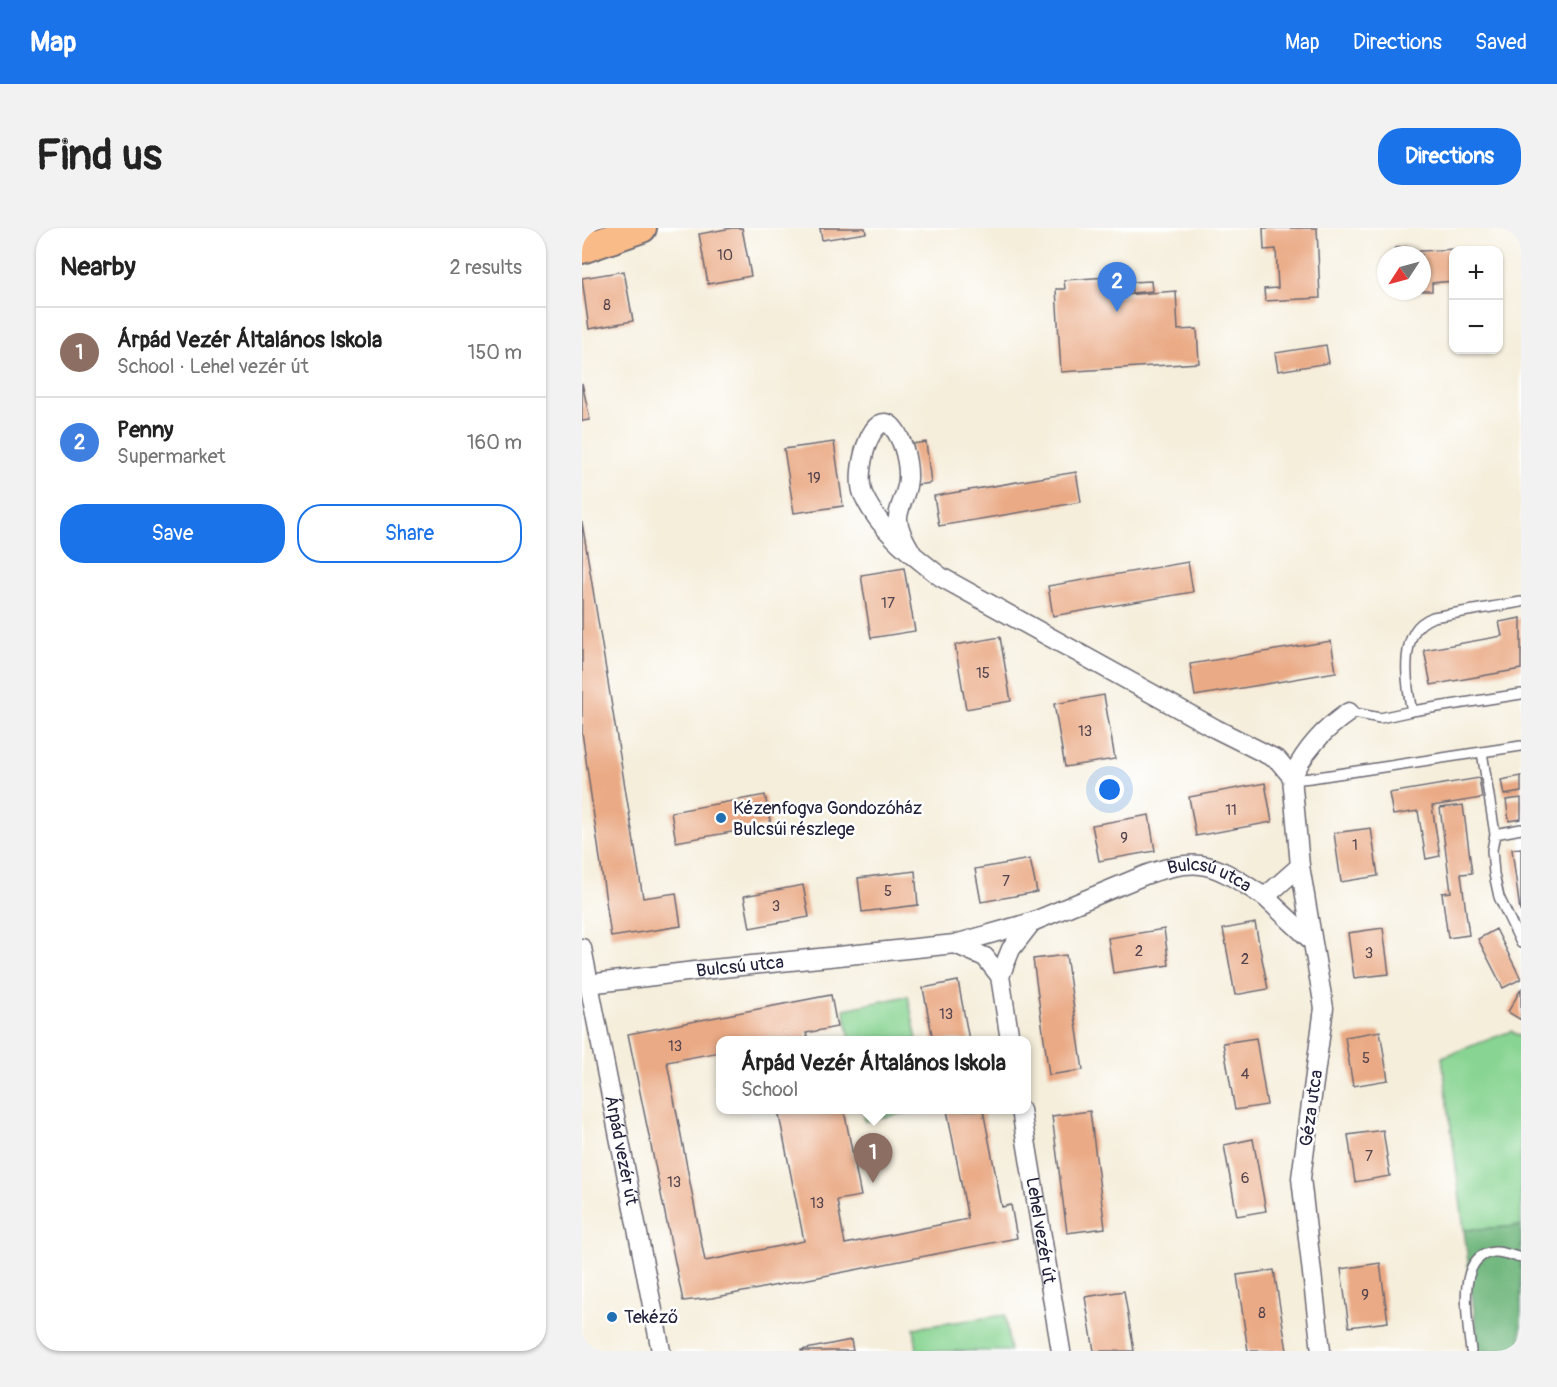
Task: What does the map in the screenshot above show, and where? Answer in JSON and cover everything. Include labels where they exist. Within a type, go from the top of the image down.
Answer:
[{"type":"main road","points":[[582,249],[642,228]]},
{"type":"street","points":[[913,555],[898,525],[898,516],[908,484],[903,449],[892,426],[885,423],[872,430],[866,443],[860,468],[863,492],[893,539],[913,555],[941,577],[1206,723],[1278,760],[1292,777]]},
{"type":"street","points":[[1300,866],[1292,777],[1300,759],[1313,742],[1349,712]]},
{"type":"street","name":"Bulcsú utca","points":[[588,984],[955,944],[1032,922],[1145,875],[1188,866],[1201,865],[1222,872],[1265,897],[1300,866]]},
{"type":"street","name":"Géza utca","points":[[1300,866],[1324,1008],[1301,1178],[1320,1351]]},
{"type":"street","points":[[1265,897],[1311,940]]},
{"type":"street","points":[[1000,976],[1011,949],[1032,922]]},
{"type":"street","points":[[955,944],[985,957],[1000,976],[1009,1036]]},
{"type":"street","name":"Árpád vezér út","points":[[582,948],[661,1351]]},
{"type":"street","name":"Lehel vezér út","points":[[1023,1114],[1061,1351]]},
{"type":"lane","points":[[1412,711],[1408,691],[1408,651],[1414,631],[1423,622],[1433,617],[1521,602]]},
{"type":"lane","points":[[1349,712],[1380,718],[1521,694]]},
{"type":"lane","points":[[1292,777],[1311,778],[1521,746]]},
{"type":"lane","points":[[1482,752],[1495,834],[1492,850],[1494,874],[1499,897],[1521,943]]},
{"type":"lane","points":[[1495,834],[1521,829]]},
{"type":"lane","points":[[1471,1351],[1466,1306],[1468,1275],[1473,1262],[1485,1253],[1497,1251],[1521,1258]]},
{"type":"green space","points":[[908,996],[916,1036],[849,1036],[844,1009]]},
{"type":"green space","points":[[1511,1031],[1521,1037],[1521,1226],[1464,1230],[1442,1057]]},
{"type":"green space","points":[[864,1114],[901,1114],[865,1121]]},
{"type":"green space","points":[[1521,1226],[1521,1351],[1479,1351],[1464,1230]]},
{"type":"green space","points":[[1005,1315],[1010,1351],[917,1351],[914,1328]]},
{"type":"building","points":[[742,228],[751,276],[708,284],[699,234]]},
{"type":"building","points":[[820,228],[865,228],[866,233],[822,240]]},
{"type":"building","points":[[1263,228],[1317,228],[1320,298],[1265,301],[1264,289],[1278,288],[1276,249],[1264,250]]},
{"type":"building","points":[[1449,249],[1449,281],[1432,283],[1432,291],[1431,250]]},
{"type":"building","points":[[624,271],[633,321],[589,329],[582,278]]},
{"type":"building","points":[[1108,277],[1110,296],[1176,291],[1178,330],[1197,329],[1199,363],[1061,372],[1056,289],[1065,289],[1064,280]]},
{"type":"building","points":[[1151,281],[1152,291],[1132,293],[1131,282]]},
{"type":"building","points":[[1326,345],[1329,363],[1278,371],[1275,353]]},
{"type":"building","points":[[582,383],[590,420],[582,421]]},
{"type":"building","points":[[834,442],[843,506],[794,513],[784,449]]},
{"type":"building","points":[[926,442],[931,483],[917,485],[912,444]]},
{"type":"building","points":[[1076,472],[1081,502],[939,526],[934,496]]},
{"type":"building","points":[[582,522],[643,898],[676,893],[681,926],[611,937],[582,732]]},
{"type":"building","points":[[1188,562],[1193,592],[1053,616],[1048,586]]},
{"type":"building","points":[[904,568],[915,631],[871,638],[861,575]]},
{"type":"building","points":[[1521,618],[1521,669],[1431,685],[1424,650],[1502,636],[1499,622]]},
{"type":"building","points":[[1000,637],[1011,701],[966,709],[955,645]]},
{"type":"building","points":[[1331,641],[1336,672],[1195,696],[1190,664]]},
{"type":"building","points":[[1104,695],[1115,759],[1065,767],[1054,704]]},
{"type":"building","points":[[1521,776],[1521,792],[1504,795],[1501,780]]},
{"type":"building","points":[[1479,778],[1482,798],[1432,806],[1440,856],[1426,859],[1418,811],[1393,815],[1389,793]]},
{"type":"building","points":[[1265,783],[1272,822],[1196,836],[1189,797]]},
{"type":"building","name":"Kézenfogva Gondozóház Bulcsúi részlege","points":[[765,795],[771,825],[676,842],[671,812]]},
{"type":"building","points":[[1521,798],[1521,819],[1509,821],[1506,800]]},
{"type":"building","points":[[1463,805],[1472,873],[1461,874],[1469,935],[1448,938],[1442,893],[1451,892],[1440,808]]},
{"type":"building","points":[[1149,815],[1155,851],[1099,861],[1092,825]]},
{"type":"building","points":[[1371,828],[1378,876],[1341,882],[1334,833]]},
{"type":"building","points":[[1521,848],[1521,910],[1520,911],[1512,849]]},
{"type":"building","points":[[1030,859],[1037,892],[981,902],[975,869]]},
{"type":"building","points":[[915,871],[918,905],[862,912],[858,878]]},
{"type":"building","points":[[803,885],[809,917],[750,928],[744,896]]},
{"type":"building","points":[[1255,923],[1268,989],[1235,995],[1223,929]]},
{"type":"building","points":[[1383,928],[1389,974],[1354,978],[1348,933]]},
{"type":"building","points":[[1164,929],[1169,965],[1113,973],[1108,938]]},
{"type":"building","points":[[1496,929],[1521,979],[1503,988],[1478,939]]},
{"type":"building","points":[[1066,955],[1083,1070],[1049,1075],[1033,959]]},
{"type":"building","points":[[958,981],[968,1036],[932,1036],[923,988]]},
{"type":"building","points":[[1521,989],[1521,1020],[1508,1012]]},
{"type":"building","points":[[831,995],[837,1027],[806,1033],[807,1036],[716,1036],[716,1053],[667,1062],[705,1261],[804,1241],[779,1114],[845,1114],[861,1196],[837,1200],[845,1244],[968,1219],[948,1114],[984,1114],[1002,1207],[1011,1205],[1017,1238],[712,1298],[683,1301],[628,1034]]},
{"type":"building","points":[[1380,1031],[1388,1080],[1353,1086],[1345,1037]]},
{"type":"building","points":[[1256,1038],[1267,1105],[1235,1110],[1223,1043]]},
{"type":"building","points":[[1090,1111],[1105,1228],[1067,1233],[1052,1116]]},
{"type":"building","points":[[1383,1130],[1390,1176],[1355,1182],[1348,1135]]},
{"type":"building","points":[[1253,1139],[1266,1211],[1237,1216],[1224,1145]]},
{"type":"building","points":[[1380,1263],[1388,1322],[1349,1327],[1341,1269]]},
{"type":"building","points":[[1274,1270],[1287,1351],[1248,1351],[1237,1275]]},
{"type":"building","points":[[1124,1291],[1134,1351],[1094,1351],[1085,1297]]},
{"type":"building","points":[[851,1340],[853,1351],[801,1351],[801,1350]]},
{"type":"place","name":"Penny","points":[[1117,312]]},
{"type":"place","name":"Kézenfogva Gondozóház Bulcsúi részlege","points":[[721,818]]},
{"type":"place","name":"Árpád Vezér Általános Iskola","points":[[873,1183]]},
{"type":"place","name":"Tekéző","points":[[612,1317]]}]
